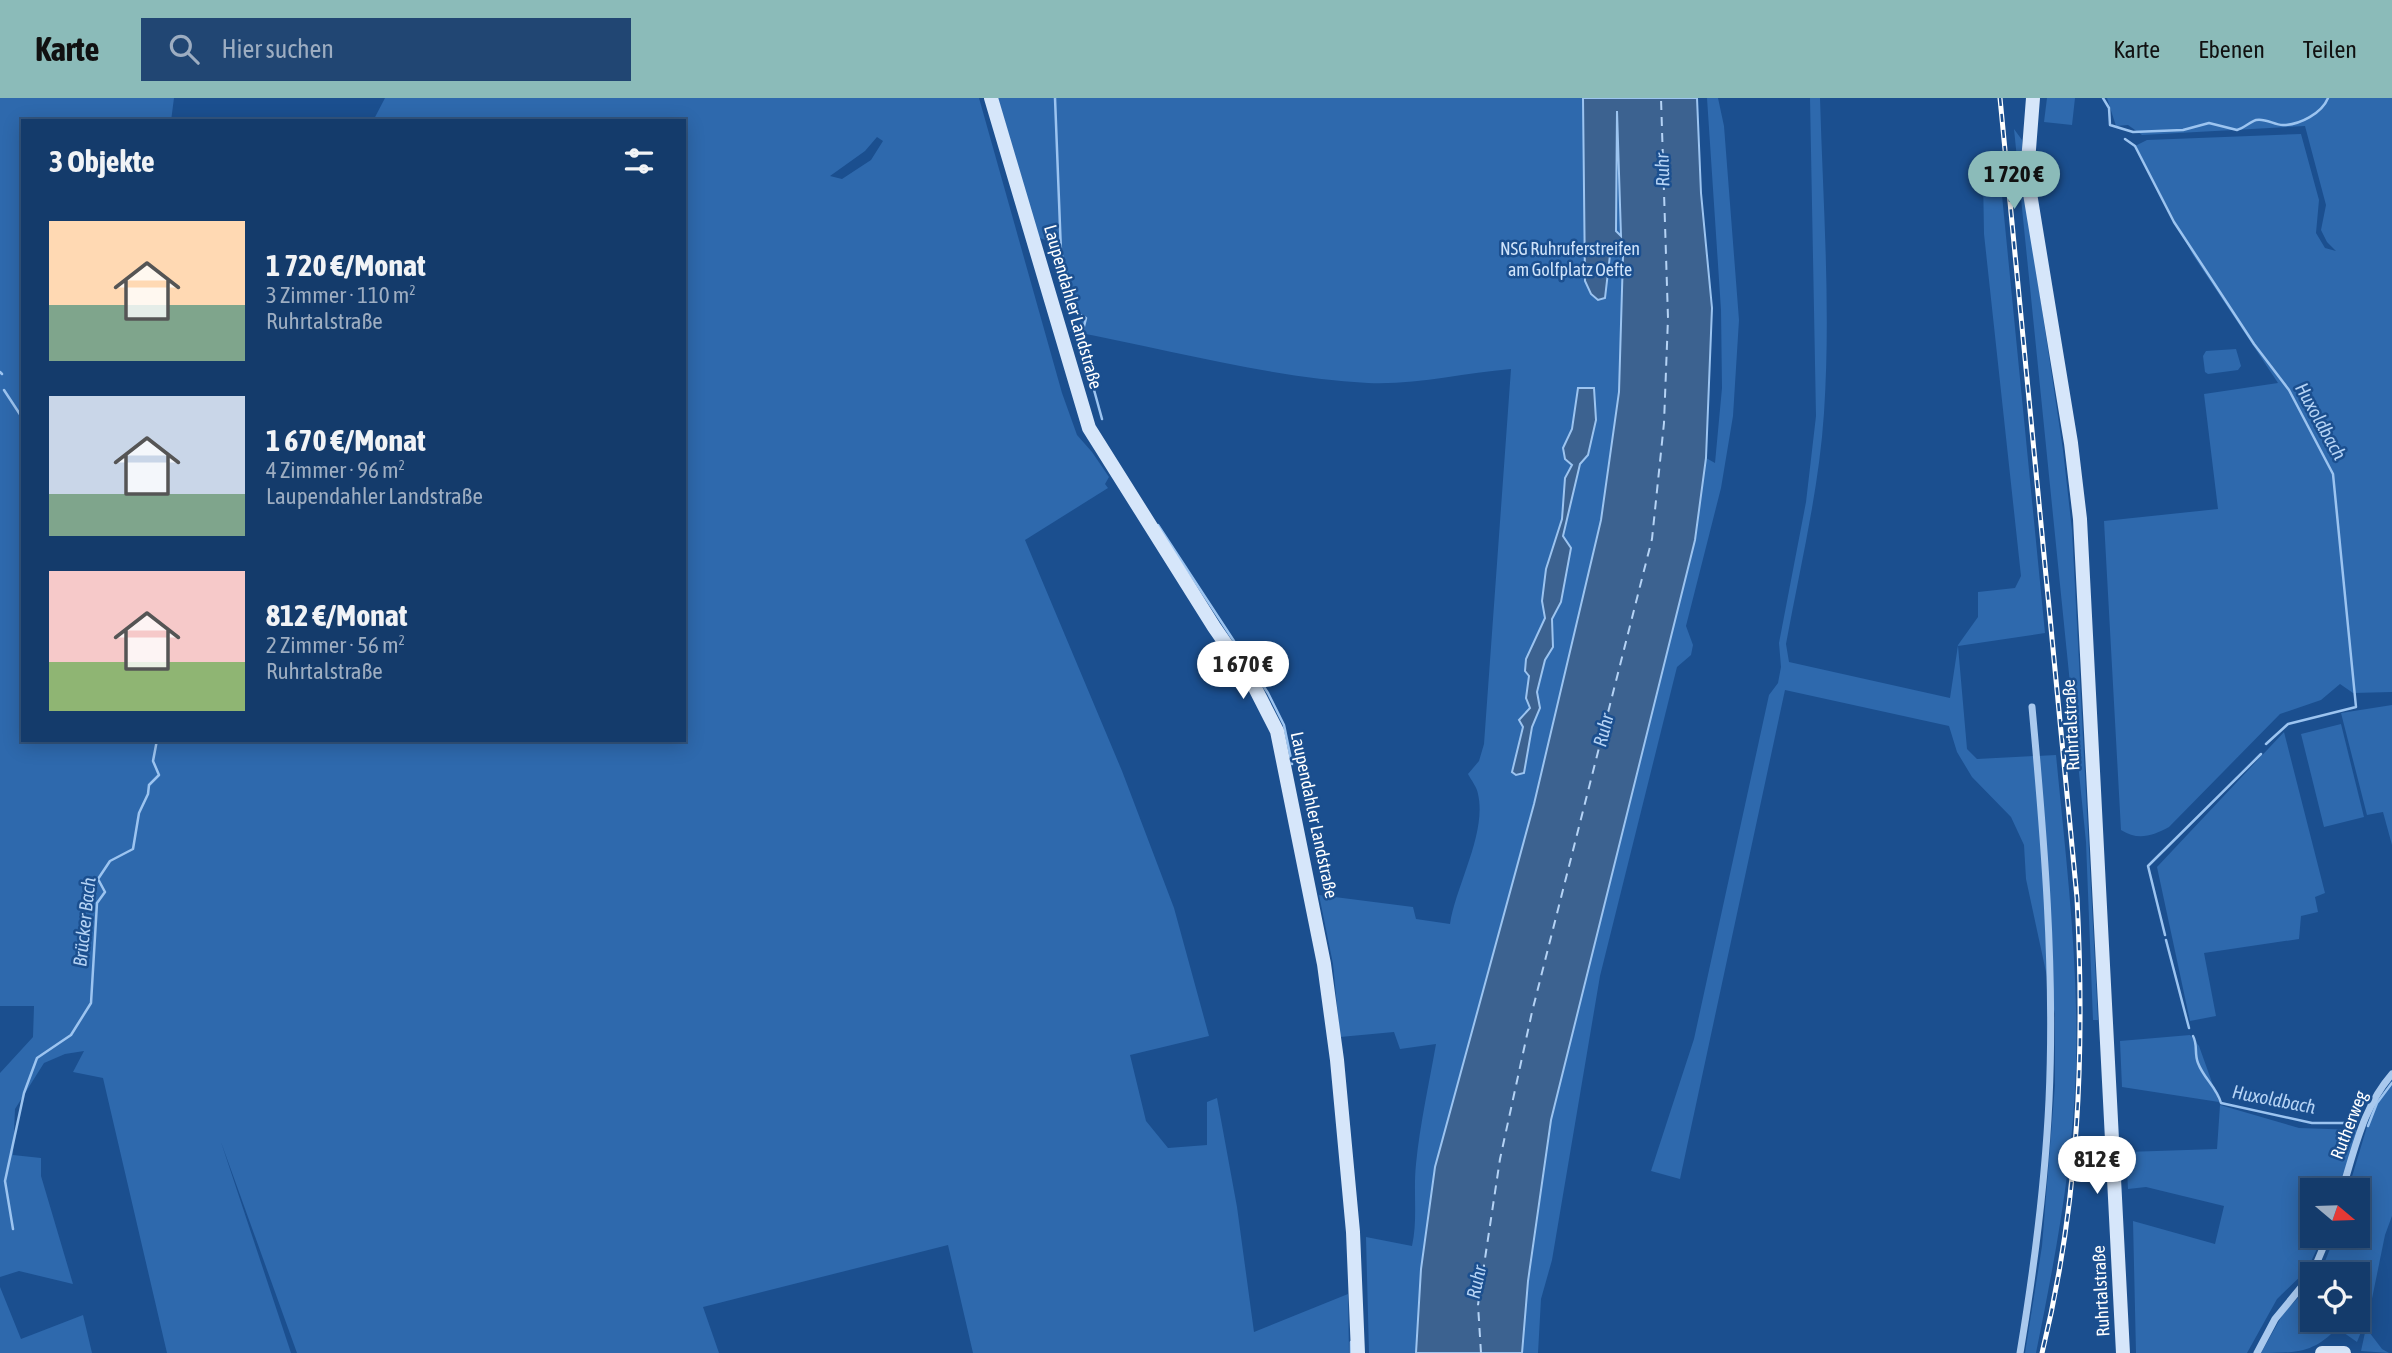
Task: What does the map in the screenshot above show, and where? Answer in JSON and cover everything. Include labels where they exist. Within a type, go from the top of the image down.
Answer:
[{"type":"main road","name":"Laupendahler Landstraße","points":[[991,98],[1089,428],[1214,627],[1252,682],[1277,731],[1324,964],[1335,1046],[1353,1232],[1357,1353]]},
{"type":"main road","name":"Ruhrtalstraße","points":[[2033,98],[2029,187],[2071,443],[2080,519],[2123,1353]]},
{"type":"main road","points":[[2322,1353],[2344,1353]]},
{"type":"street","name":"Ruhrtalstraße","points":[[2020,1353],[2035,1260],[2049,1098],[2045,849],[2032,707]]},
{"type":"street","name":"Rutherweg","points":[[2346,1178],[2364,1119],[2377,1093],[2392,1074]]},
{"type":"street","points":[[2258,1353],[2283,1307],[2300,1288]]},
{"type":"green space","points":[[0,98],[174,98],[171,119],[21,119],[21,742],[686,742],[686,119],[374,119],[385,98],[979,98],[1062,393],[1077,435],[1109,477],[1105,484],[1108,488],[1025,540],[1122,771],[1174,908],[1209,1036],[1130,1055],[1146,1121],[1168,1148],[1207,1145],[1207,1102],[1217,1098],[1237,1207],[1254,1332],[1348,1294],[1349,1353],[973,1353],[948,1245],[703,1307],[719,1353],[297,1353],[221,1142],[291,1353],[167,1353],[103,1078],[73,1072],[84,1051],[65,1054],[44,1063],[15,1109],[13,1155],[41,1158],[41,1176],[73,1284],[19,1271],[0,1277],[0,1073],[33,1037],[34,1006],[0,1006]],"holes":[[[877,137],[883,141],[871,160],[842,179],[830,176],[865,151]]]},
{"type":"green space","name":"NSG Ruhruferstreifen am Golfplatz Oefte","points":[[998,98],[1623,98],[1627,255],[1620,392],[1611,484],[1534,804],[1435,1167],[1421,1269],[1416,1353],[1369,1353],[1366,1237],[1412,1246],[1415,1226],[1415,1174],[1436,1044],[1400,1049],[1394,1032],[1340,1037],[1333,964],[1319,895],[1413,907],[1416,919],[1450,924],[1475,842],[1480,809],[1478,794],[1468,774],[1479,761],[1484,744],[1511,369],[1404,382],[1331,380],[1256,369],[1070,331],[1077,321],[1053,242],[1039,238]]},
{"type":"green space","points":[[1707,98],[1718,98],[1724,126],[1739,320],[1733,416],[1721,488],[1686,626],[1693,645],[1691,655],[1677,667],[1600,976],[1552,1260],[1541,1299],[1538,1353],[1522,1353],[1528,1281],[1551,1120],[1695,540],[1706,458],[1715,463],[1722,388],[1721,310]]},
{"type":"green space","points":[[1810,98],[1820,98],[1827,295],[1826,374],[1818,471],[1786,644],[1789,662],[1950,698],[1958,645],[1978,617],[1978,592],[2015,588],[2021,576],[1984,234],[1983,176],[2000,175],[2045,633],[1958,646],[1967,749],[1977,759],[2056,755],[2074,951],[2076,1068],[2067,1176],[2036,1353],[2025,1353],[2042,1246],[2055,1085],[2055,1014],[2026,879],[2024,845],[2011,817],[1972,777],[1957,752],[1949,726],[1785,690],[1680,1179],[1651,1171],[1694,1039],[1769,695],[1778,683],[1781,667],[1779,643],[1806,502],[1816,416]]},
{"type":"green space","points":[[2047,98],[2075,98],[2072,125],[2044,122]]},
{"type":"green space","points":[[2107,98],[2392,98],[2392,692],[2353,693],[2340,684],[2321,700],[2280,714],[2169,827],[2145,836],[2121,830],[2104,521],[2218,509],[2204,394],[2278,383],[2193,255],[2135,146],[2147,140],[2301,134],[2319,200],[2316,233],[2325,248],[2336,251],[2321,230],[2326,205],[2305,126],[2142,135],[2128,125],[2116,126]]},
{"type":"green space","points":[[2014,129],[2022,140],[2023,182],[2063,450],[2072,530],[2098,1020],[2093,1020],[2086,842]]},
{"type":"green space","points":[[2236,349],[2241,366],[2238,370],[2208,374],[2205,372],[2203,356],[2206,351]]},
{"type":"green space","points":[[2392,705],[2392,845],[2383,812],[2367,815],[2341,713]]},
{"type":"green space","points":[[2341,724],[2364,817],[2324,827],[2301,734]]},
{"type":"green space","points":[[2284,732],[2325,893],[2315,897],[2318,912],[2301,916],[2299,939],[2204,953],[2216,1016],[2190,1021],[2157,867]]},
{"type":"green space","points":[[2190,1035],[2199,1046],[2219,1102],[2122,1087],[2120,1041]]},
{"type":"green space","points":[[2392,1080],[2392,1216],[2385,1235],[2370,1308],[2370,1262],[2325,1262],[2330,1248],[2370,1248],[2370,1178],[2352,1178],[2372,1110]]},
{"type":"green space","points":[[2220,1105],[2299,1128],[2358,1130],[2343,1178],[2300,1178],[2300,1248],[2317,1248],[2311,1262],[2300,1262],[2300,1277],[2277,1299],[2247,1353],[2136,1353],[2133,1221],[2215,1244],[2224,1206],[2146,1187],[2128,1189],[2126,1152],[2217,1149]]},
{"type":"green space","points":[[0,1287],[21,1339],[83,1315],[92,1353],[0,1353]]},
{"type":"green space","points":[[2300,1296],[2300,1332],[2333,1332],[2304,1350],[2261,1353],[2284,1312]]},
{"type":"green space","points":[[2343,1332],[2361,1332],[2357,1342]]},
{"type":"green space","points":[[2365,1332],[2369,1332],[2382,1349],[2389,1353],[2361,1351]]},
{"type":"water","name":"Ruhr","points":[[1583,98],[1697,98],[1701,193],[1712,308],[1706,458],[1695,540],[1551,1120],[1528,1281],[1522,1353],[1416,1353],[1421,1269],[1435,1167],[1534,804],[1601,520],[1619,392],[1623,256],[1617,250],[1610,255],[1605,298],[1598,300],[1591,294],[1585,281]],"holes":[[[1617,111],[1621,236],[1616,231]]]},
{"type":"water","points":[[1578,388],[1594,388],[1596,420],[1588,455],[1580,464],[1563,536],[1571,548],[1561,602],[1552,619],[1553,647],[1545,660],[1537,692],[1540,708],[1532,727],[1524,773],[1516,775],[1512,772],[1523,727],[1519,720],[1530,708],[1526,698],[1529,676],[1525,671],[1526,659],[1545,618],[1542,601],[1546,569],[1562,519],[1565,478],[1572,465],[1565,459],[1563,448],[1572,429]]},
{"type":"waterway","points":[[1055,98],[1061,252],[1077,313],[1086,318],[1083,330]]},
{"type":"waterway","points":[[2103,98],[2109,108],[2110,125],[2133,132],[2183,130],[2209,123],[2237,130],[2260,120],[2280,125],[2290,124],[2316,113],[2328,98]]},
{"type":"waterway","name":"Huxoldbach","points":[[2125,139],[2135,146],[2174,222],[2254,344],[2289,390],[2333,474],[2356,707],[2288,724],[2266,744]]},
{"type":"waterway","points":[[1080,339],[1102,419]]},
{"type":"waterway","name":"Brücker Bach","points":[[4,390],[21,416]]},
{"type":"waterway","points":[[1158,525],[1268,693],[1284,725],[1292,764]]},
{"type":"waterway","name":"Brücker Bach","points":[[13,1229],[5,1181],[24,1093],[37,1058],[71,1035],[91,1003],[97,903],[105,892],[98,879],[110,861],[133,849],[139,813],[149,785],[159,775],[153,761],[157,742]]},
{"type":"waterway","name":"Huxoldbach","points":[[2165,935],[2148,866],[2261,754]]},
{"type":"waterway","name":"Huxoldbach","points":[[2166,940],[2189,1028]]},
{"type":"waterway","name":"Huxoldbach","points":[[2193,1036],[2198,1063],[2221,1103],[2312,1123],[2355,1123]]},
{"type":"waterway","name":"Huxoldbach","points":[[2368,1126],[2377,1103],[2392,1083]]},
{"type":"waterway","points":[[1351,1342],[1351,1353]]},
{"type":"ferry route","points":[[1481,1353],[1478,1305],[1500,1159],[1532,1012],[1652,539],[1664,423],[1668,318],[1661,98]]},
{"type":"railway","points":[[2000,98],[2077,898],[2079,955],[2079,1070],[2071,1183],[2064,1240],[2042,1353]]}]
